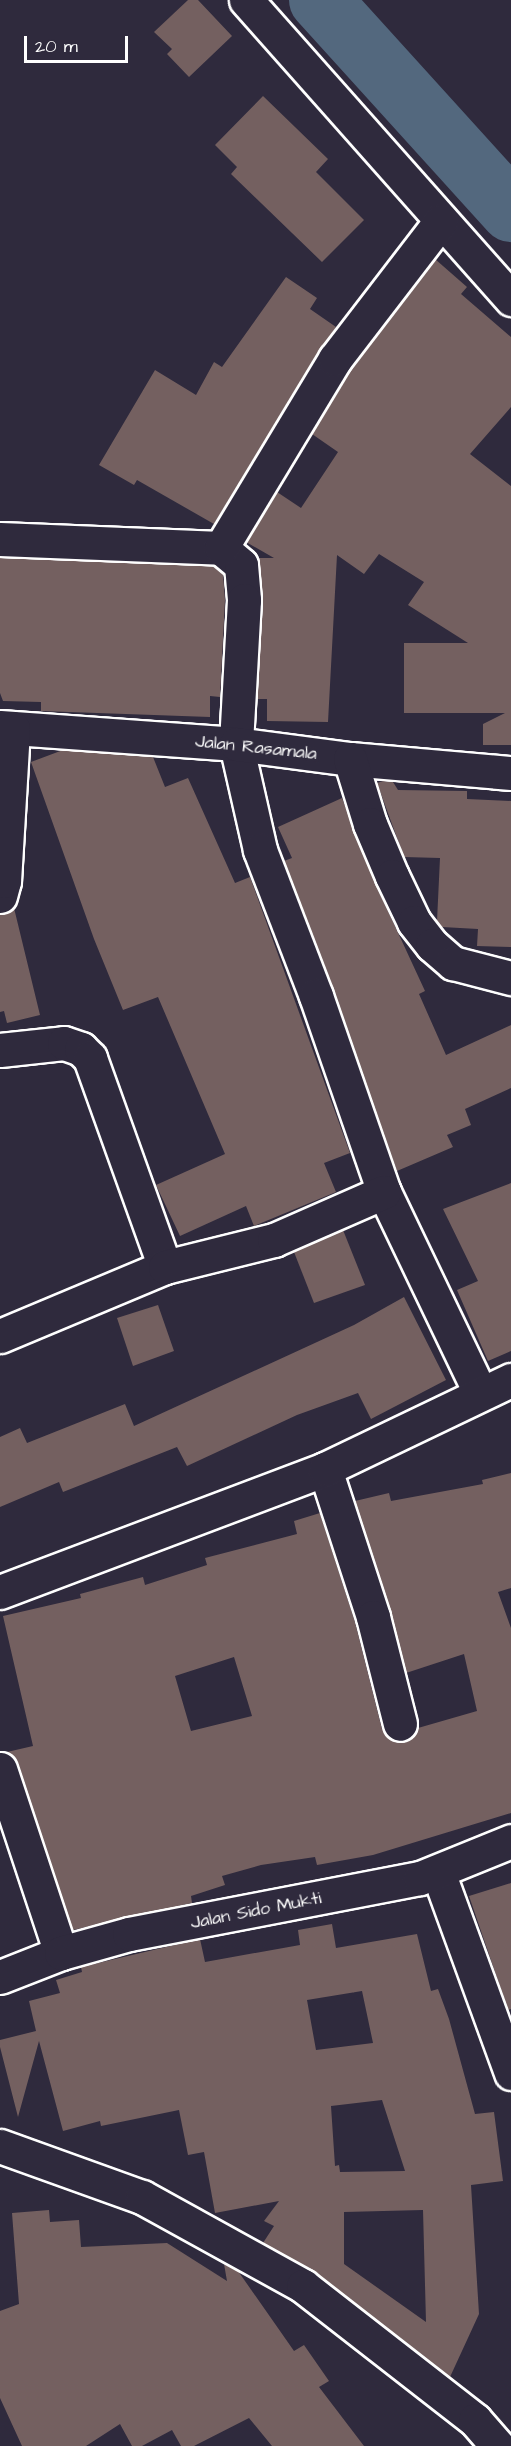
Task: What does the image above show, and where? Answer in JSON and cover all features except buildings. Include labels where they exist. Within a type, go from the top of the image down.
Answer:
[{"type":"street","points":[[246,0],[511,299]]},
{"type":"street","points":[[221,548],[335,359],[441,221]]},
{"type":"street","points":[[0,539],[221,548],[241,565],[244,578],[236,744],[260,850],[316,996],[384,1191],[480,1392]]},
{"type":"street","points":[[2,889],[7,727]]},
{"type":"street","name":"Jalan Rasamala","points":[[7,727],[236,744],[350,759],[511,773]]},
{"type":"street","points":[[350,759],[370,824],[414,922],[432,945],[453,963],[511,978]]},
{"type":"street","points":[[0,1050],[64,1043],[81,1049],[90,1058],[165,1267]]},
{"type":"street","points":[[0,1336],[165,1267],[274,1240],[384,1191]]},
{"type":"street","points":[[0,1592],[325,1469],[480,1392],[511,1380]]},
{"type":"street","points":[[325,1469],[373,1617],[400,1724]]},
{"type":"street","points":[[0,1769],[61,1953]]},
{"type":"street","name":"Jalan Sido Mukti","points":[[0,1977],[61,1953],[129,1934],[289,1906],[438,1872],[511,1841]]},
{"type":"street","points":[[438,1872],[511,2073]]},
{"type":"street","points":[[0,2146],[142,2197],[303,2286],[475,2420],[498,2446]]},
{"type":"waterway","points":[[320,0],[511,211]]}]
